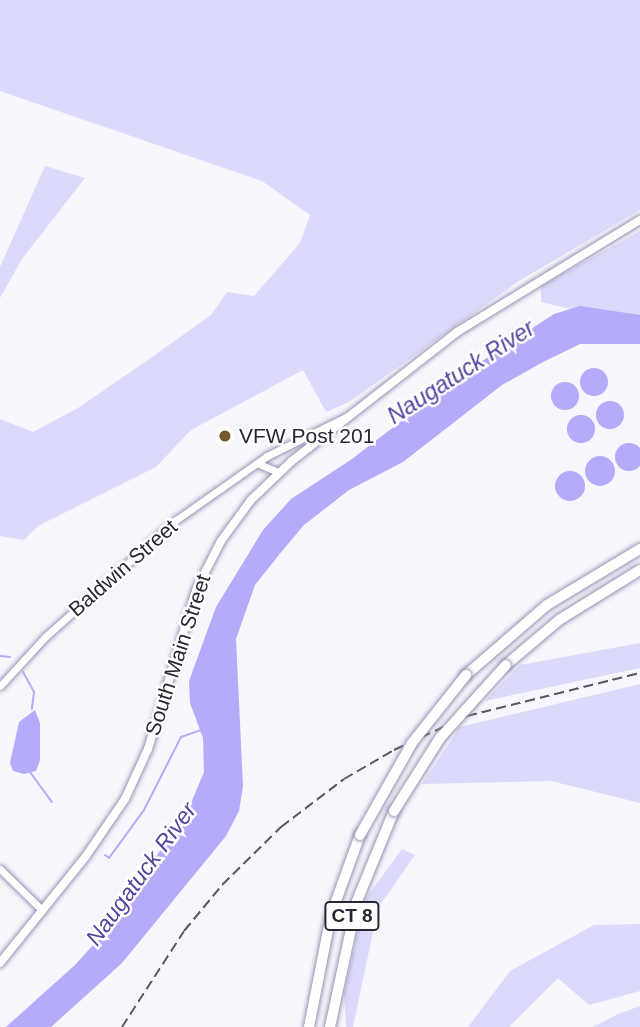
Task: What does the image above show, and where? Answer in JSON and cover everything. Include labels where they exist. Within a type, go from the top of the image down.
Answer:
[{"type":"highway","name":"CT 8","points":[[309,1027],[328,926],[360,835],[412,743],[466,675],[547,605],[640,549]]},
{"type":"highway","name":"CT 8","points":[[330,1027],[357,901],[394,811],[440,738],[506,665],[568,614],[640,570]]},
{"type":"main road","name":"South Main Street","points":[[0,963],[125,799],[148,748],[182,631],[205,571],[233,523],[278,472],[349,415],[494,307],[640,220]]},
{"type":"main road","name":"Baldwin Street","points":[[0,686],[30,652],[151,541],[259,464],[349,415]]},
{"type":"main road","points":[[259,464],[278,472]]},
{"type":"main road","points":[[0,869],[42,910]]},
{"type":"shaded area","points":[[0,0],[640,0],[640,210],[519,281],[349,402],[326,412],[303,370],[191,430],[156,467],[38,526],[24,540],[0,536],[0,419],[33,432],[78,408],[211,315],[227,292],[254,296],[300,243],[310,215],[262,181],[0,91]]},
{"type":"shaded area","points":[[45,166],[85,178],[22,259],[0,298],[0,267]]},
{"type":"shaded area","points":[[640,231],[640,318],[591,314],[541,302],[541,286]]},
{"type":"shaded area","points":[[580,306],[640,315],[640,344],[580,344],[502,385],[403,462],[349,490],[304,525],[282,551],[255,585],[236,639],[243,786],[239,811],[226,836],[122,963],[51,1027],[6,1027],[75,965],[113,923],[191,803],[204,772],[203,738],[190,703],[189,681],[216,607],[263,530],[291,499],[352,459],[461,375],[554,314]]},
{"type":"shaded area","points":[[594,368],[604,372],[608,382],[604,392],[594,396],[584,392],[580,382],[584,372]]},
{"type":"shaded area","points":[[565,382],[575,386],[579,396],[575,406],[565,410],[555,406],[551,396],[555,386]]},
{"type":"shaded area","points":[[610,401],[620,405],[624,415],[620,425],[610,429],[600,425],[596,415],[600,405]]},
{"type":"shaded area","points":[[581,415],[591,419],[595,429],[591,439],[581,443],[571,439],[567,429],[571,419]]},
{"type":"shaded area","points":[[629,443],[639,447],[643,457],[639,467],[629,471],[619,467],[615,457],[619,447]]},
{"type":"shaded area","points":[[600,456],[611,460],[615,471],[611,482],[600,486],[589,482],[585,471],[589,460]]},
{"type":"shaded area","points":[[570,471],[581,475],[585,486],[581,497],[570,501],[559,497],[555,486],[559,475]]},
{"type":"shaded area","points":[[640,643],[640,668],[485,701],[520,665]]},
{"type":"shaded area","points":[[640,684],[640,803],[551,781],[422,784],[460,727]]},
{"type":"shaded area","points":[[35,710],[40,723],[40,760],[36,771],[24,774],[13,771],[10,763],[19,722]]},
{"type":"shaded area","points":[[402,849],[415,855],[378,908],[353,1027],[346,1027],[344,992],[366,898]]},
{"type":"shaded area","points":[[640,924],[640,991],[589,1005],[558,978],[509,1027],[468,1027],[510,971],[594,925]]},
{"type":"shaded area","points":[[640,1006],[640,1027],[593,1027],[618,1014]]},
{"type":"waterway","points":[[0,656],[10,657]]},
{"type":"waterway","points":[[23,672],[34,692],[32,709]]},
{"type":"waterway","points":[[105,855],[109,858],[144,810],[181,737],[201,730]]},
{"type":"waterway","points":[[30,772],[52,802]]},
{"type":"railway","points":[[122,1027],[184,931],[222,885],[281,827],[344,779],[394,750],[467,716],[640,673]]},
{"type":"place","name":"VFW Post 201","points":[[225,436]]},
{"type":"water label","name":"Naugatuck River","points":[[461,372]]},
{"type":"water label","name":"Naugatuck River","points":[[141,874]]}]
